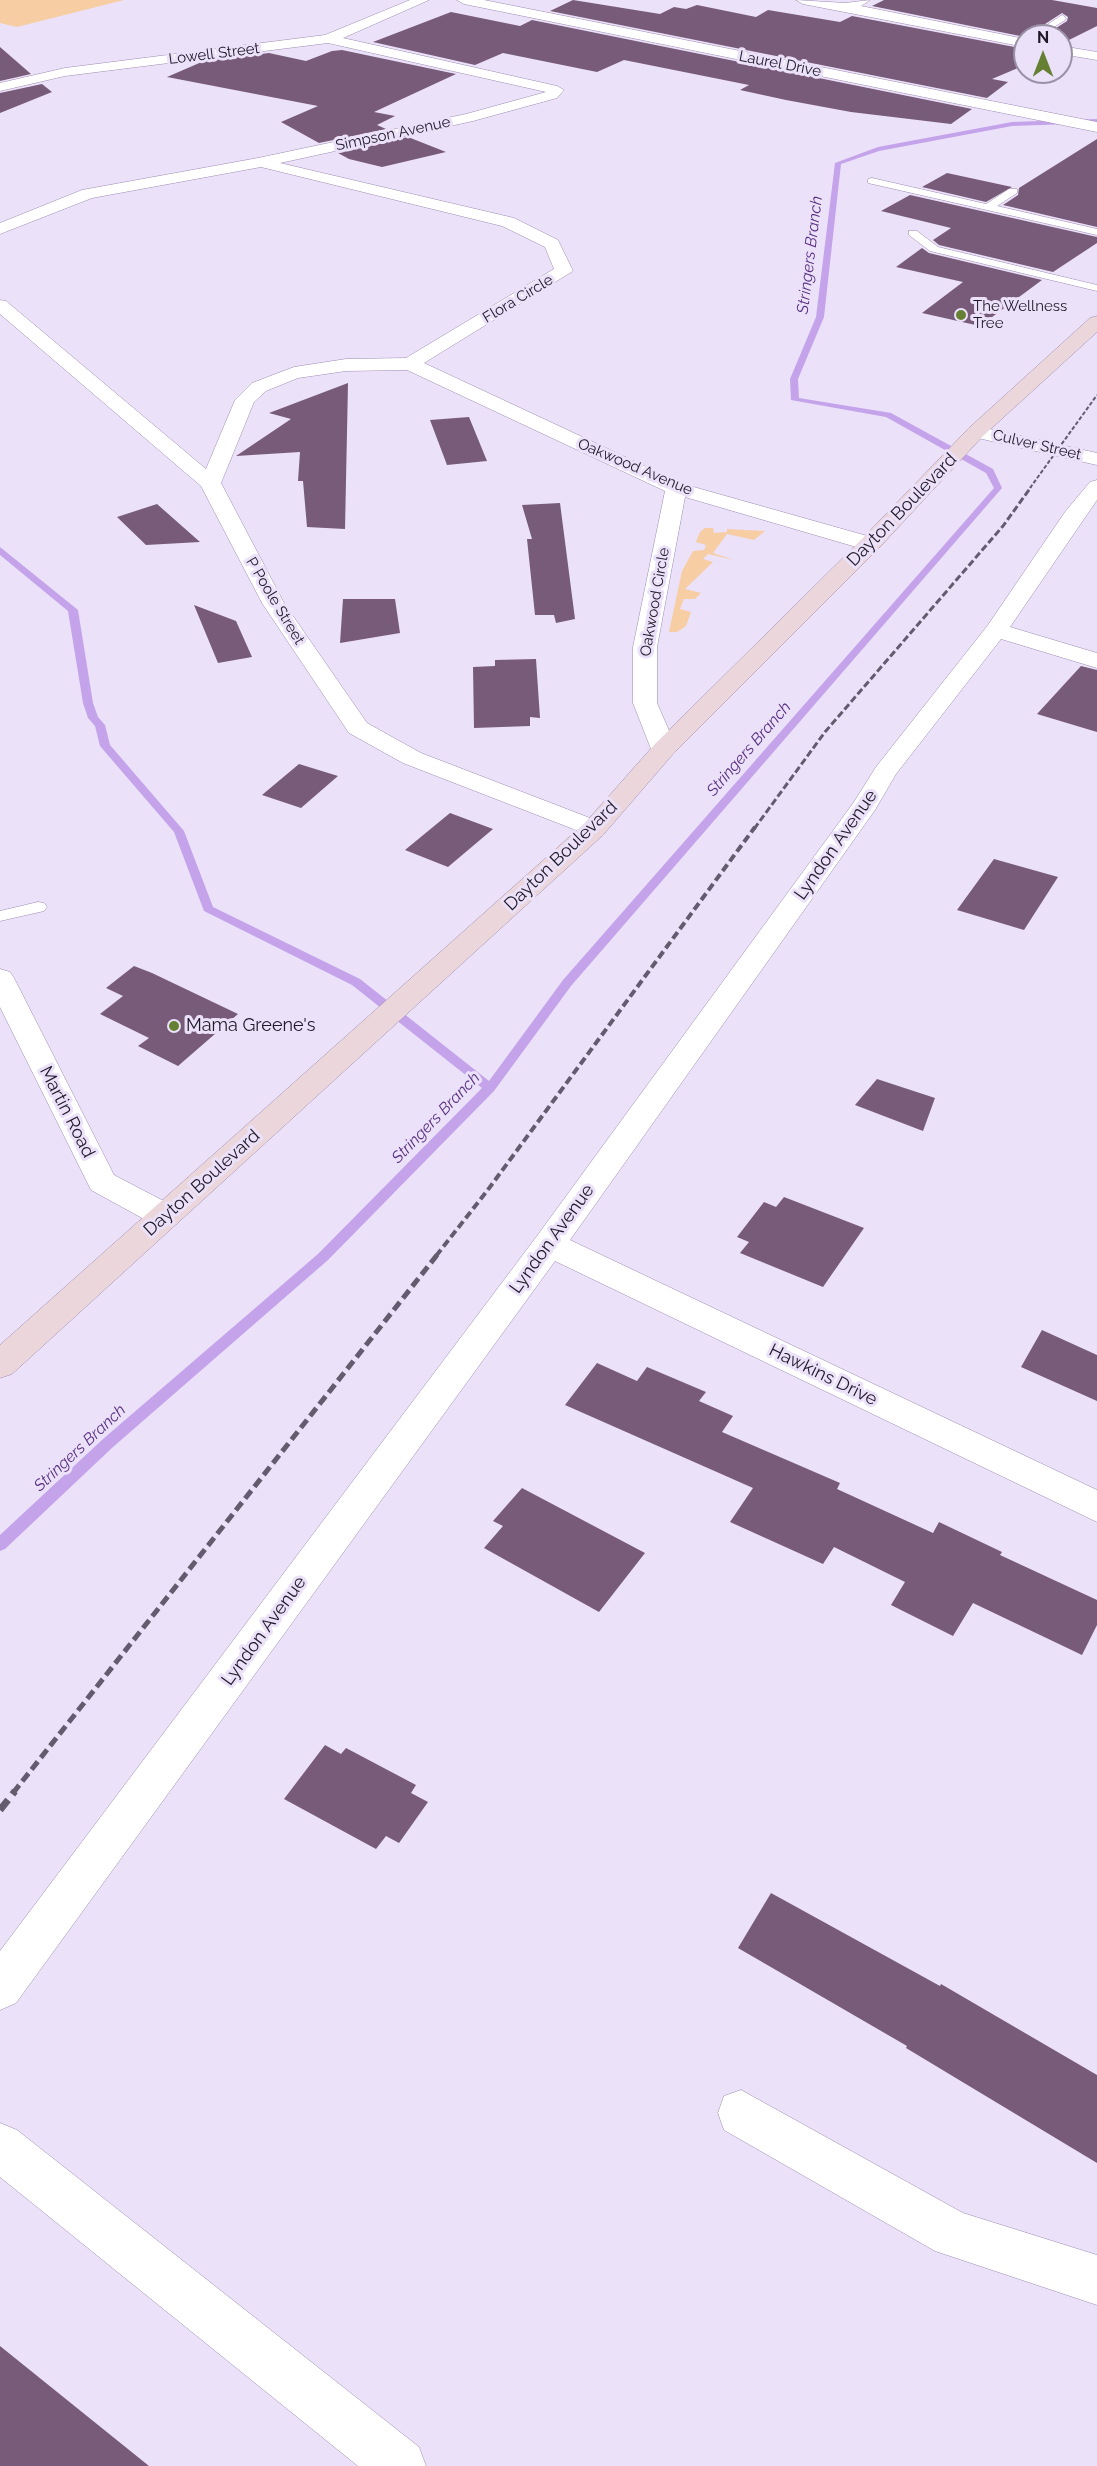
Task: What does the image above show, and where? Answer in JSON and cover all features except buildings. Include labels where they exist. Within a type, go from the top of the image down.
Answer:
[{"type":"main road","name":"Dayton Boulevard","points":[[0,1365],[594,829],[664,748],[870,544],[976,432],[1097,322]]},
{"type":"street","name":"Lowell Street","points":[[0,87],[65,72],[328,39],[422,0]]},
{"type":"street","name":"Laurel Drive","points":[[464,0],[1089,126]]},
{"type":"street","points":[[803,0],[1013,38]]},
{"type":"street","points":[[847,8],[863,0]]},
{"type":"street","name":"Simpson Avenue","points":[[0,229],[88,194],[258,163],[468,118],[552,95],[557,90],[328,39]]},
{"type":"street","points":[[1073,52],[1097,56]]},
{"type":"street","name":"Flora Circle","points":[[210,483],[245,400],[259,387],[294,373],[346,365],[410,364],[564,272],[552,244],[508,222],[258,163]]},
{"type":"street","name":"P Poole Street","points":[[0,305],[210,483],[273,603],[357,728],[412,758],[594,829]]},
{"type":"street","name":"Oakwood Avenue","points":[[410,364],[676,488],[870,544]]},
{"type":"street","name":"Culver Street","points":[[976,432],[1097,459]]},
{"type":"street","name":"Lyndon Avenue","points":[[0,1988],[549,1244],[866,804],[885,772],[996,630],[1073,517],[1097,486]]},
{"type":"street","name":"Oakwood Circle","points":[[664,748],[645,703],[645,647],[676,488]]},
{"type":"street","points":[[996,630],[1097,661]]},
{"type":"street","name":"Martin Road","points":[[0,978],[102,1182],[165,1216]]},
{"type":"street","name":"Hawkins Drive","points":[[549,1244],[1097,1507]]},
{"type":"street","points":[[741,2113],[952,2234],[1097,2280]]},
{"type":"street","points":[[0,2147],[400,2466]]},
{"type":"lane","points":[[1053,24],[1062,18]]},
{"type":"lane","points":[[872,181],[1097,232]]},
{"type":"lane","points":[[990,206],[1013,191]]},
{"type":"lane","points":[[913,233],[934,249],[1097,288]]},
{"type":"lane","points":[[0,916],[38,907]]},
{"type":"shaded area","points":[[0,0],[124,0],[17,27],[0,23]]},
{"type":"shaded area","points":[[705,528],[713,528],[714,533],[727,532],[727,529],[765,531],[754,540],[727,534],[713,553],[734,560],[708,554],[703,559],[713,562],[685,589],[701,593],[695,599],[684,599],[680,609],[691,612],[686,626],[677,632],[669,632],[682,571],[693,551],[704,550],[706,545],[696,542],[700,532]]},
{"type":"waterway","name":"Stringers Branch","points":[[490,1088],[567,983],[998,488],[990,471],[888,415],[795,400],[794,379],[820,317],[838,163],[878,149],[1012,124],[1097,121]]},
{"type":"waterway","points":[[0,550],[73,610],[88,703],[93,718],[100,725],[105,746],[179,831],[208,909],[356,982],[490,1088]]},
{"type":"waterway","name":"Stringers Branch","points":[[0,1545],[108,1443],[323,1257],[490,1088]]},
{"type":"railway","points":[[1030,488],[1097,395]]},
{"type":"railway","points":[[754,829],[825,732],[1003,526],[1031,487]]},
{"type":"railway","points":[[436,1256],[487,1191],[755,827]]},
{"type":"railway","points":[[13,1793],[437,1255]]},
{"type":"railway","points":[[0,1810],[15,1791]]},
{"type":"place","name":"The Wellness Tree","points":[[961,315]]},
{"type":"place","name":"Mama Greene's","points":[[174,1026]]}]
